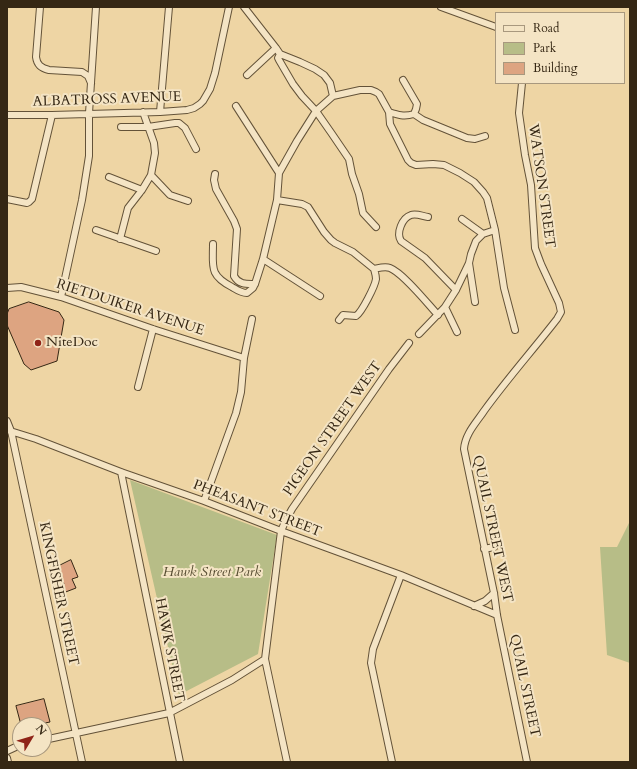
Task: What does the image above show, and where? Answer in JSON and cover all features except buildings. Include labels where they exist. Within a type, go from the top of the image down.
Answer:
[{"type":"street","points":[[40,7],[36,57],[38,63],[43,69],[82,72],[88,76],[92,83]]},
{"type":"street","points":[[61,297],[79,215],[90,150],[89,114],[96,7]]},
{"type":"street","points":[[160,112],[169,7]]},
{"type":"street","name":"ALBATROSS AVENUE","points":[[7,117],[160,112],[194,108],[206,97],[210,89],[215,73],[229,7]]},
{"type":"street","points":[[244,7],[280,54],[300,62],[328,78],[333,96]]},
{"type":"street","points":[[441,7],[495,27]]},
{"type":"street","points":[[247,75],[276,48]]},
{"type":"street","points":[[280,54],[278,58],[293,84],[316,111],[349,159],[363,213],[376,227]]},
{"type":"street","points":[[402,80],[417,104],[414,114]]},
{"type":"street","name":"WATSON STREET","points":[[522,84],[519,113],[531,185],[536,248],[541,264],[559,303],[561,312]]},
{"type":"street","points":[[212,244],[213,268],[218,279],[242,293],[249,292],[255,284],[263,259],[276,200],[279,173],[297,141],[316,111],[333,96],[360,90],[371,90],[379,94],[389,112],[390,124],[408,160],[411,163],[416,165],[444,165],[474,182],[487,198],[495,230],[504,288],[515,330]]},
{"type":"street","points":[[236,106],[279,173]]},
{"type":"street","points":[[120,239],[128,208],[151,175],[154,160],[154,143],[143,112]]},
{"type":"street","points":[[389,112],[403,116],[414,114],[423,120],[467,138],[475,139],[485,136]]},
{"type":"street","points":[[7,199],[27,203],[32,199],[52,116]]},
{"type":"street","points":[[121,127],[148,127],[179,123],[185,128],[196,149]]},
{"type":"street","points":[[215,174],[214,180],[216,189],[234,221],[237,230],[234,276],[241,283],[255,284]]},
{"type":"street","points":[[151,175],[170,196],[188,201]]},
{"type":"street","points":[[109,177],[142,190]]},
{"type":"street","points":[[276,200],[302,204],[308,207],[331,240],[353,252],[374,269],[376,281],[359,315],[343,315],[339,320]]},
{"type":"street","points":[[428,217],[414,215],[408,217],[400,228],[399,238],[402,242],[425,258],[456,290]]},
{"type":"street","points":[[462,219],[483,234]]},
{"type":"street","points":[[96,230],[156,251]]},
{"type":"street","points":[[419,334],[445,307],[456,290],[469,263],[476,241],[483,234],[495,230]]},
{"type":"street","points":[[263,259],[320,296]]},
{"type":"street","points":[[469,263],[475,302]]},
{"type":"street","points":[[374,269],[386,267],[397,272],[438,315]]},
{"type":"street","name":"RIETDUIKER AVENUE","points":[[7,288],[21,287],[61,297],[153,329],[244,358]]},
{"type":"street","points":[[445,307],[457,332]]},
{"type":"street","name":"QUAIL STREET WEST","points":[[497,615],[494,593],[464,444],[471,429],[561,312]]},
{"type":"street","points":[[204,501],[236,413],[241,392],[244,358],[252,319]]},
{"type":"street","points":[[138,387],[153,329]]},
{"type":"street","name":"PIGEON STREET WEST","points":[[287,762],[265,659],[281,531],[292,509],[408,343]]},
{"type":"street","name":"KINGFISHER STREET","points":[[7,421],[82,762]]},
{"type":"street","name":"PHEASANT STREET","points":[[9,431],[36,439],[121,472],[204,501],[401,575],[497,615]]},
{"type":"street","name":"HAWK STREET","points":[[121,472],[180,762]]},
{"type":"street","points":[[484,549],[494,547]]},
{"type":"street","points":[[392,762],[371,663],[372,649],[401,575]]},
{"type":"street","points":[[474,606],[485,601],[494,593]]},
{"type":"street","name":"QUAIL STREET","points":[[497,615],[527,762]]},
{"type":"street","points":[[52,738],[169,713],[232,680],[265,659]]},
{"type":"street","points":[[7,758],[8,762]]},
{"type":"green space","name":"Hawk Street Park","points":[[130,480],[277,535],[258,654],[179,695]]},
{"type":"green space","points":[[630,521],[630,663],[607,655],[600,547],[617,547]]},
{"type":"place","name":"NiteDoc","points":[[38,343]]}]
